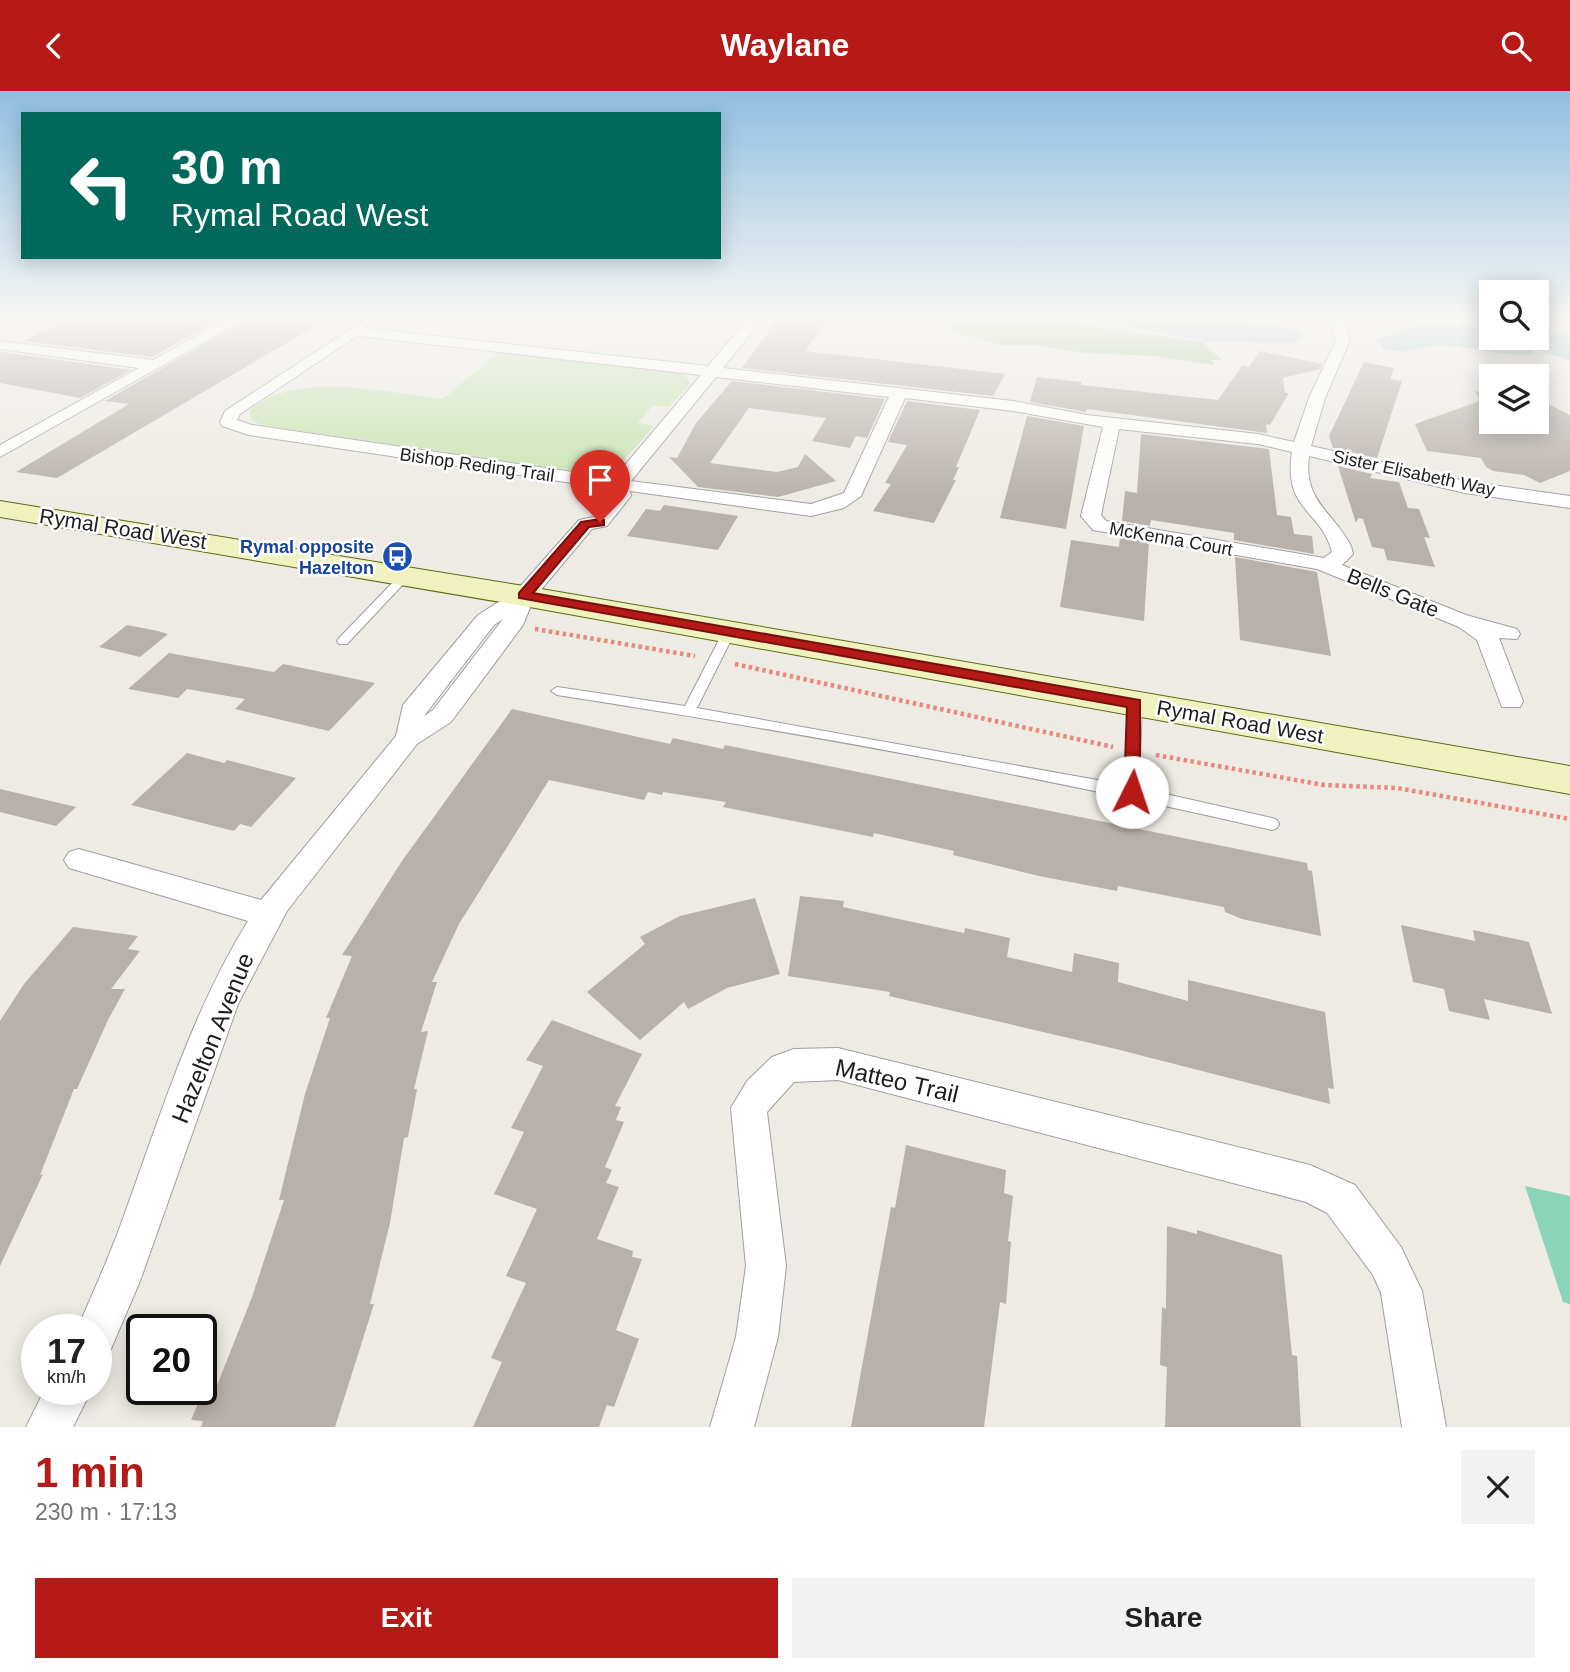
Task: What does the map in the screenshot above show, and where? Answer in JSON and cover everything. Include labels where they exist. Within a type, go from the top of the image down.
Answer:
[{"type":"main road","name":"Rymal Road West","points":[[0,509],[405,576],[518,610],[722,646],[1135,703],[1570,780]]},
{"type":"street","points":[[0,452],[132,377]]},
{"type":"street","name":"Bishop Reding Trail","points":[[284,377],[233,411],[228,422],[249,430],[618,485],[811,510],[837,504],[852,496],[899,393]]},
{"type":"street","points":[[586,524],[600,522],[622,496],[618,485],[708,377]]},
{"type":"street","points":[[773,377],[1013,406],[1112,423],[1258,439],[1299,448]]},
{"type":"street","points":[[1327,566],[1343,554],[1341,542],[1306,500],[1301,486],[1299,448],[1328,377]]},
{"type":"street","name":"McKenna Court","points":[[1112,423],[1091,516],[1100,526],[1327,566]]},
{"type":"street","name":"Sister Elisabeth Way","points":[[1299,448],[1465,487],[1570,502]]},
{"type":"street","name":"Hazelton Avenue","points":[[105,1314],[138,1236],[234,971],[268,914],[408,738],[442,716],[518,610],[586,524]]},
{"type":"street","name":"Bells Gate","points":[[1327,566],[1458,620],[1487,636],[1511,701]]},
{"type":"street","name":"Bells Gate","points":[[1458,620],[1509,634]]},
{"type":"street","points":[[79,860],[268,914]]},
{"type":"street","name":"Matteo Trail","points":[[733,1427],[757,1337],[766,1266],[749,1108],[774,1072],[794,1063],[838,1064],[1310,1184],[1341,1199],[1387,1261],[1401,1291],[1424,1427]]},
{"type":"street","points":[[48,1427],[60,1405]]},
{"type":"lane","points":[[343,641],[405,576]]},
{"type":"lane","points":[[689,711],[722,646]]},
{"type":"lane","points":[[556,691],[689,711],[1132,792],[1272,824]]},
{"type":"lane","points":[[1132,792],[1135,703]]},
{"type":"path","points":[[518,610],[722,646],[1135,752],[1324,785],[1397,788],[1570,819]]},
{"type":"green space","points":[[469,377],[687,377],[690,384],[669,407],[653,405],[638,423],[654,426],[624,459],[606,468],[581,472],[260,425],[251,419],[250,411],[268,398],[315,387],[370,389],[443,399]]},
{"type":"green space","points":[[1525,1186],[1570,1196],[1570,1304],[1563,1302]]},
{"type":"building","points":[[0,377],[118,377],[80,398],[0,383]]},
{"type":"building","points":[[146,377],[228,377],[57,478],[16,472],[129,404],[105,401]]},
{"type":"building","points":[[826,377],[1003,377],[993,396]]},
{"type":"building","points":[[1037,377],[1081,382],[1081,385],[1218,400],[1234,377],[1286,377],[1283,378],[1285,393],[1289,393],[1270,425],[1266,424],[1267,433],[1087,409],[1086,412],[1030,402]]},
{"type":"building","points":[[1357,377],[1391,377],[1402,381],[1377,458],[1333,448],[1329,436]]},
{"type":"building","points":[[732,381],[885,399],[867,438],[856,436],[850,448],[812,441],[826,418],[749,408],[710,463],[777,472],[798,467],[805,454],[836,481],[778,497],[698,487],[669,457],[677,458],[696,423]]},
{"type":"building","points":[[907,401],[980,410],[956,467],[959,467],[953,480],[956,480],[934,523],[873,511],[891,484],[885,483],[907,445],[888,442]]},
{"type":"building","points":[[1479,401],[1479,434],[1549,434],[1549,404],[1570,415],[1570,471],[1540,483],[1524,475],[1493,471],[1486,467],[1481,458],[1427,451],[1415,424]]},
{"type":"building","points":[[1027,416],[1084,426],[1066,529],[1000,518]]},
{"type":"building","points":[[1141,434],[1269,449],[1277,515],[1291,517],[1294,534],[1312,536],[1314,554],[1234,540],[1234,533],[1151,520],[1150,526],[1122,521],[1125,491],[1137,493]]},
{"type":"building","points":[[1338,466],[1372,474],[1370,478],[1399,482],[1408,508],[1419,509],[1430,538],[1424,537],[1435,567],[1387,560],[1384,549],[1372,547],[1363,519],[1358,518],[1356,523]]},
{"type":"building","points":[[664,505],[738,516],[718,550],[627,536],[646,509],[660,511]]},
{"type":"building","points":[[1120,537],[1149,542],[1144,621],[1060,607],[1071,540],[1119,547]]},
{"type":"building","points":[[1235,557],[1317,572],[1331,656],[1240,640]]},
{"type":"building","points":[[127,625],[168,634],[140,657],[99,647]]},
{"type":"building","points":[[169,653],[274,672],[283,664],[375,683],[329,731],[235,709],[245,699],[187,689],[178,698],[128,689]]},
{"type":"building","points":[[512,709],[670,744],[673,738],[723,749],[725,745],[1307,863],[1308,870],[1312,871],[1321,936],[1242,919],[1225,912],[1224,907],[1118,886],[1117,891],[1039,876],[953,855],[954,851],[874,833],[873,837],[723,807],[726,802],[663,792],[662,795],[648,792],[644,800],[549,780],[459,924],[432,982],[437,982],[421,1032],[428,1031],[414,1089],[417,1089],[408,1137],[404,1138],[390,1223],[370,1304],[374,1304],[335,1427],[201,1427],[203,1421],[191,1420],[197,1405],[217,1405],[217,1385],[252,1297],[284,1200],[279,1200],[305,1094],[330,1018],[326,1018],[352,956],[342,955],[402,861]]},
{"type":"building","points":[[187,753],[224,763],[227,760],[296,778],[251,827],[240,824],[234,831],[131,805]]},
{"type":"building","points":[[0,789],[76,807],[56,826],[0,812]]},
{"type":"building","points":[[800,896],[844,901],[843,907],[964,933],[965,928],[1010,938],[1007,957],[1072,972],[1074,953],[1119,963],[1118,982],[1188,1001],[1188,980],[1325,1012],[1334,1089],[1328,1088],[1330,1104],[1116,1049],[889,996],[890,992],[788,976]]},
{"type":"building","points":[[755,898],[780,974],[727,988],[688,1009],[684,1002],[640,1040],[587,992],[645,944],[640,937],[680,916]]},
{"type":"building","points":[[1401,925],[1475,941],[1473,930],[1529,942],[1552,1014],[1484,999],[1490,1020],[1449,1011],[1444,989],[1413,982]]},
{"type":"building","points":[[73,927],[138,936],[128,949],[140,951],[111,989],[125,989],[77,1089],[74,1089],[40,1175],[43,1174],[0,1266],[0,1021],[24,984]]},
{"type":"building","points":[[552,1020],[642,1054],[615,1106],[621,1107],[616,1120],[624,1122],[605,1167],[612,1170],[606,1183],[619,1187],[597,1239],[633,1251],[632,1257],[642,1259],[616,1330],[639,1339],[614,1407],[607,1405],[599,1427],[473,1427],[502,1362],[491,1358],[526,1283],[506,1276],[537,1209],[494,1194],[524,1132],[511,1128],[543,1066],[526,1060]]},
{"type":"building","points":[[906,1145],[1006,1170],[1004,1193],[1013,1196],[1006,1304],[1000,1302],[984,1427],[851,1427],[891,1207],[895,1208]]},
{"type":"building","points":[[1167,1226],[1197,1234],[1197,1230],[1282,1255],[1292,1355],[1297,1356],[1301,1427],[1165,1427],[1167,1367],[1160,1365],[1162,1307],[1166,1309]]},
{"type":"place","name":"Rymal opposite Hazelton","points":[[397,557]]},
{"type":"route","points":[[600,522],[586,524],[524,596],[1135,703],[1132,792]]}]
